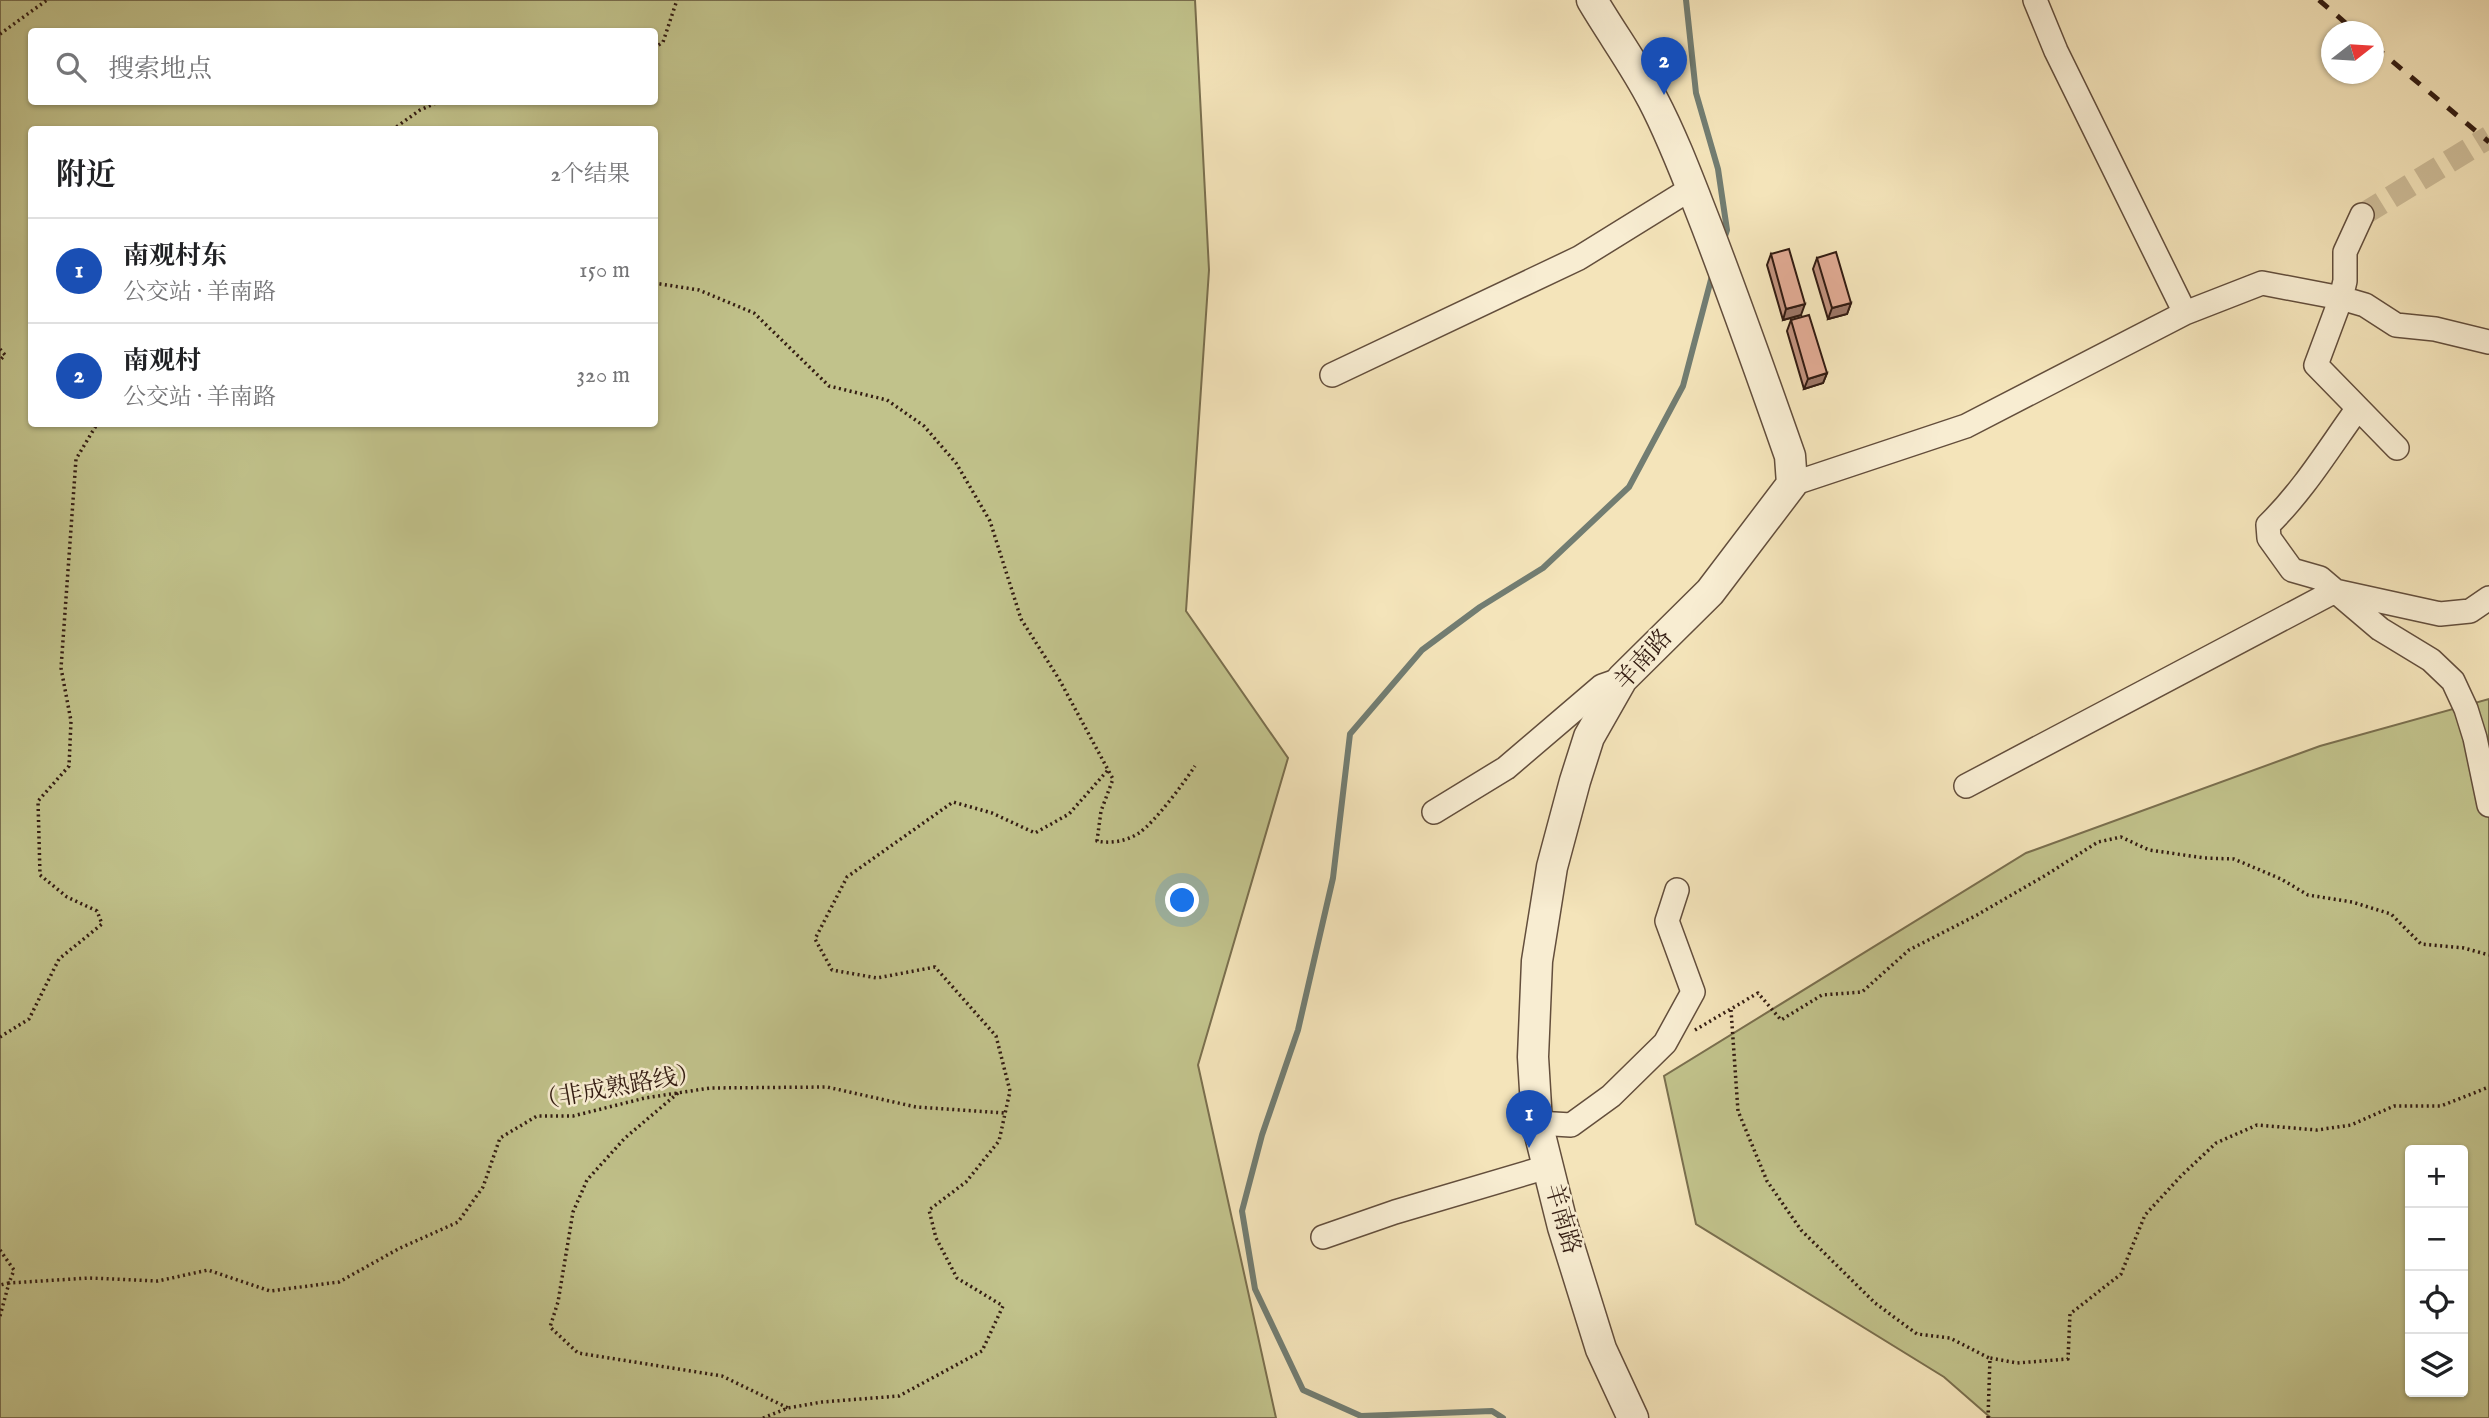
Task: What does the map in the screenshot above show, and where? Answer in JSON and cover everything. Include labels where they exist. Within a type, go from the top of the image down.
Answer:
[{"type":"street","points":[[1592,0],[1611,33],[1630,57],[1654,102],[1692,188],[1721,261],[1790,456],[1792,484],[1966,426],[2185,313],[2262,283],[2365,305],[2396,325],[2435,329],[2489,342]]},
{"type":"street","points":[[2035,0],[2056,51],[2185,313]]},
{"type":"street","points":[[1332,375],[1579,258],[1692,188]]},
{"type":"street","points":[[2361,215],[2345,252],[2345,281],[2341,298],[2316,365],[2398,448]]},
{"type":"street","points":[[2358,408],[2309,480],[2291,503],[2268,525],[2269,538],[2292,570],[2320,578],[2380,629],[2431,660],[2453,681],[2475,738],[2489,805]]},
{"type":"street","name":"羊南路","points":[[1633,1418],[1601,1349],[1563,1227],[1537,1123],[1533,1057],[1538,961],[1552,867],[1574,781],[1589,737],[1622,679],[1710,592],[1792,484]]},
{"type":"street","points":[[1966,786],[2335,590],[2440,614],[2470,611],[2489,598]]},
{"type":"street","points":[[1434,812],[1506,768],[1602,686],[1622,679]]},
{"type":"street","points":[[1537,1123],[1571,1125],[1611,1096],[1665,1044],[1693,992],[1667,921],[1677,890]]},
{"type":"street","points":[[1323,1237],[1395,1212],[1547,1167]]},
{"type":"path","points":[[0,34],[47,0]]},
{"type":"path","points":[[658,45],[663,42],[677,0]]},
{"type":"path","points":[[398,126],[431,105]]},
{"type":"path","points":[[658,285],[699,290],[754,313],[829,386],[887,400],[924,426],[956,463],[990,521],[1021,619],[1059,679],[1112,779],[1101,811],[1097,841],[1111,844],[1139,834],[1180,788],[1195,766]]},
{"type":"path","points":[[0,349],[5,355],[0,360]]},
{"type":"path","points":[[0,1037],[29,1019],[59,959],[102,924],[97,911],[67,897],[40,875],[38,801],[69,766],[71,721],[61,668],[75,471],[76,459],[95,427]]},
{"type":"path","points":[[763,1418],[788,1408],[822,1402],[899,1396],[982,1351],[1003,1306],[957,1278],[936,1238],[929,1210],[966,1182],[999,1142],[1010,1091],[996,1036],[936,967],[877,978],[832,970],[815,939],[847,877],[953,802],[992,813],[1035,833],[1069,814],[1108,770]]},
{"type":"path","points":[[1665,1044],[1702,1027],[1758,993],[1781,1020],[1822,995],[1862,992],[1909,950],[2011,895],[2098,842],[2121,837],[2149,850],[2234,859],[2281,878],[2308,895],[2351,902],[2391,914],[2421,944],[2464,948],[2489,955]]},
{"type":"path","points":[[1731,1010],[1738,1111],[1766,1181],[1801,1230],[1875,1303],[1917,1334],[1950,1338],[1990,1358],[2017,1363],[2068,1359],[2070,1314],[2121,1273],[2145,1215],[2216,1143],[2257,1125],[2317,1130],[2351,1125],[2394,1106],[2441,1106],[2489,1087]]},
{"type":"path","name":"（非成熟路线）","points":[[0,1285],[89,1278],[158,1281],[208,1270],[270,1291],[339,1282],[400,1248],[458,1222],[483,1187],[500,1138],[537,1116],[573,1116],[645,1098],[710,1088],[827,1087],[916,1107],[1005,1113]]},
{"type":"path","points":[[678,1093],[625,1138],[587,1180],[573,1212],[558,1302],[550,1327],[578,1353],[722,1376],[788,1408]]},
{"type":"path","points":[[0,1250],[14,1269],[0,1316]]},
{"type":"path","points":[[1988,1418],[1990,1358]]},
{"type":"green space","points":[[0,0],[1195,0],[1209,270],[1186,611],[1288,758],[1198,1065],[1276,1418],[0,1418]]},
{"type":"green space","points":[[2489,699],[2489,1418],[1991,1418],[1944,1377],[1696,1224],[1664,1076],[2026,853],[2320,746]]},
{"type":"building","points":[[1789,249],[1805,304],[1786,309],[1771,254]]},
{"type":"building","points":[[1836,252],[1851,303],[1832,308],[1817,258]]},
{"type":"building","points":[[1809,315],[1827,373],[1808,379],[1791,320]]},
{"type":"waterway","points":[[1686,0],[1696,93],[1718,169],[1727,230],[1723,242]]},
{"type":"waterway","points":[[1503,1418],[1492,1411],[1361,1416],[1303,1390],[1255,1289],[1242,1211],[1262,1135],[1298,1030],[1333,878],[1350,734],[1422,650],[1480,607],[1543,568],[1629,487],[1683,386],[1713,272]]},
{"type":"tunnel","points":[[2362,215],[2489,137]]},
{"type":"railway","points":[[2319,0],[2343,21]]},
{"type":"railway","points":[[2384,54],[2489,142]]},
{"type":"place","name":"南观村","points":[[1664,95]]},
{"type":"place","name":"南观村东","points":[[1529,1148]]}]
